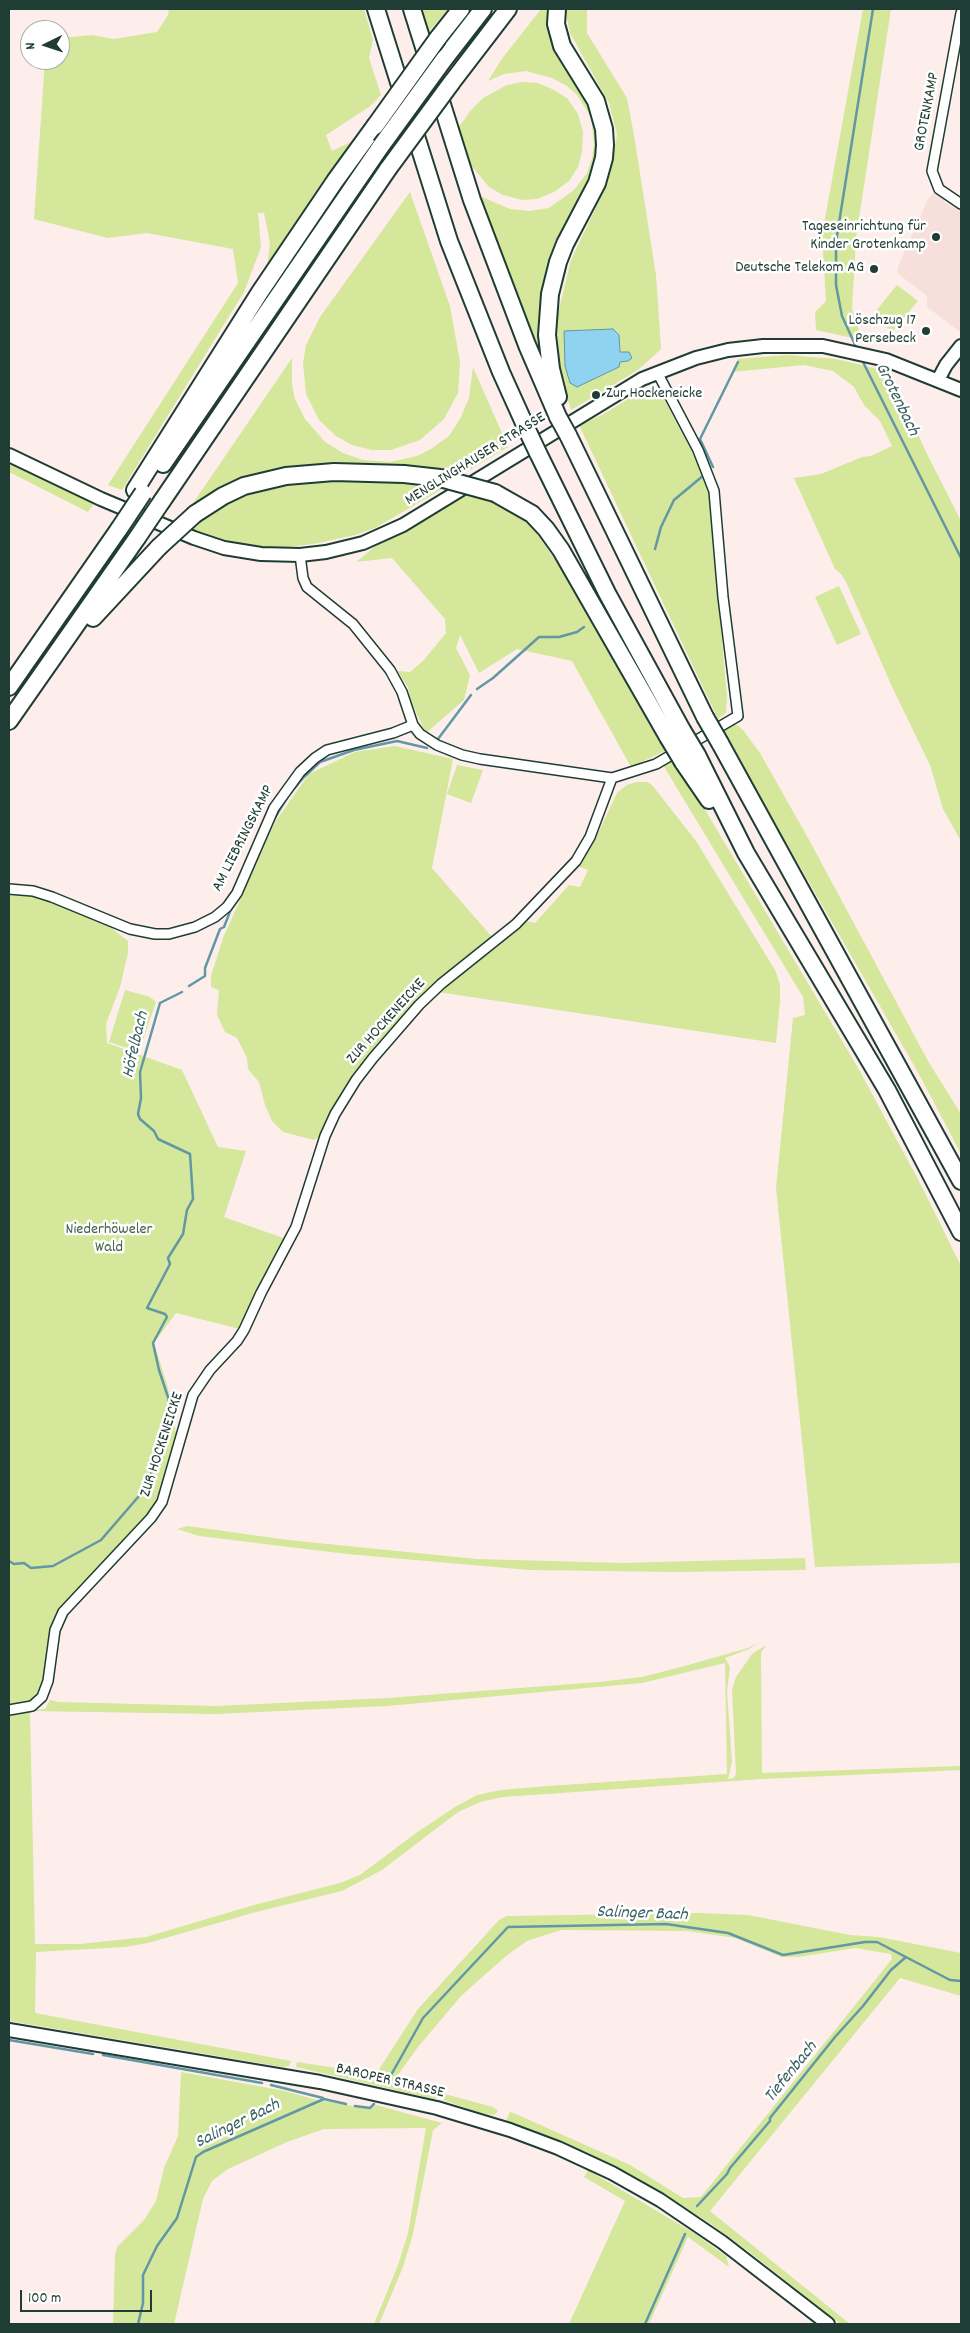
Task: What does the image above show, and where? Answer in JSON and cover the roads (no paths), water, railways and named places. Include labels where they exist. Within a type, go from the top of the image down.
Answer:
[{"type":"highway","points":[[376,9],[449,240],[501,372],[538,453],[675,734]]},
{"type":"highway","points":[[412,9],[472,200],[527,345],[705,717],[961,1181]]},
{"type":"highway","points":[[9,687],[116,533],[260,292],[335,181],[461,9]]},
{"type":"highway","points":[[139,492],[381,146],[444,58],[483,9]]},
{"type":"highway","points":[[9,721],[137,538],[388,170],[508,9]]},
{"type":"highway","points":[[556,9],[556,24],[562,46],[596,101],[604,129],[605,145],[604,158],[597,183],[565,244],[558,262],[548,305],[547,334],[551,369],[561,415]]},
{"type":"highway","points":[[37,682],[106,603],[176,529],[223,496],[244,486],[286,476],[334,472],[404,474],[440,478],[495,493],[532,514],[561,550],[690,759],[887,1090],[961,1232]]},
{"type":"street","name":"GROTENKAMP","points":[[961,13],[932,166],[933,177],[939,189],[961,204]]},
{"type":"street","name":"MENGLINGHAUSER STRASSE","points":[[9,455],[101,498],[194,538],[224,548],[261,554],[300,555],[326,552],[363,543],[403,525],[590,409],[657,372],[696,358],[745,348],[793,345],[849,351],[902,365],[961,390]]},
{"type":"street","points":[[938,380],[946,365],[961,346]]},
{"type":"street","points":[[300,555],[304,583],[353,624],[390,670],[402,692],[413,725],[431,742],[462,755],[612,778],[656,764],[738,716],[723,597],[714,490],[698,450],[657,372]]},
{"type":"street","name":"AM LIEBRINGSKAMP","points":[[9,889],[52,896],[130,929],[169,934],[194,927],[215,916],[236,893],[274,808],[300,772],[314,758],[327,750],[393,733],[413,725]]},
{"type":"street","name":"ZUR HOCKENEICKE","points":[[9,1710],[32,1706],[42,1697],[48,1681],[55,1630],[63,1612],[152,1518],[162,1502],[193,1396],[210,1370],[237,1341],[244,1330],[296,1227],[325,1136],[335,1114],[356,1080],[419,1005],[441,984],[516,924],[576,861],[590,837],[612,778]]},
{"type":"street","name":"BAROPER STRASSE","points":[[9,2030],[320,2082],[471,2117],[558,2148],[612,2174],[686,2217],[735,2252],[828,2324]]},
{"type":"water","points":[[613,329],[619,335],[620,352],[629,352],[632,358],[628,361],[620,362],[619,367],[577,387],[570,383],[565,366],[564,331]]},
{"type":"waterway","name":"Grotenbach","points":[[857,349],[842,316],[836,285],[836,242],[873,9]]},
{"type":"waterway","name":"Grotenbach","points":[[861,358],[961,558]]},
{"type":"waterway","name":"Höfelbach","points":[[713,467],[700,439],[738,362]]},
{"type":"waterway","name":"Höfelbach","points":[[655,549],[661,527],[674,500],[704,475]]},
{"type":"waterway","name":"Höfelbach","points":[[477,689],[493,678],[539,637],[559,637],[577,632],[584,627]]},
{"type":"waterway","name":"Höfelbach","points":[[438,739],[471,695]]},
{"type":"waterway","name":"Höfelbach","points":[[273,821],[288,796],[320,762],[354,750],[397,741],[427,748]]},
{"type":"waterway","name":"Höfelbach","points":[[252,869],[258,856]]},
{"type":"waterway","name":"Höfelbach","points":[[189,986],[205,976],[205,968],[220,929],[224,927],[231,909]]},
{"type":"waterway","name":"Höfelbach","points":[[9,1561],[14,1564],[24,1563],[31,1568],[53,1566],[101,1540],[139,1496],[150,1477],[162,1442],[169,1400],[159,1370],[153,1343],[167,1317],[165,1314],[147,1308],[170,1264],[168,1258],[183,1234],[187,1210],[193,1199],[190,1154],[158,1139],[154,1131],[140,1119],[138,1114],[141,1098],[140,1072],[160,1003],[182,992]]},
{"type":"waterway","name":"Salinger Bach","points":[[386,2084],[423,2018],[508,1927],[666,1924],[728,1933],[783,1955],[865,1942],[877,1942],[950,1980],[961,1981]]},
{"type":"waterway","name":"Tiefenbach","points":[[697,2206],[727,2174],[835,2037],[863,2006],[891,1970],[906,1957]]},
{"type":"waterway","points":[[9,2040],[93,2054]]},
{"type":"waterway","points":[[103,2055],[262,2083]]},
{"type":"waterway","points":[[271,2085],[323,2098]]},
{"type":"waterway","name":"Salinger Bach","points":[[138,2324],[143,2303],[143,2275],[157,2246],[177,2218],[196,2157],[203,2152],[324,2099],[346,2104]]},
{"type":"waterway","name":"Salinger Bach","points":[[355,2106],[370,2108],[374,2104]]},
{"type":"waterway","name":"Tiefenbach","points":[[645,2324],[685,2234]]},
{"type":"place","name":"Tageseinrichtung für Kinder Grotenkamp","points":[[936,237]]},
{"type":"place","name":"Deutsche Telekom AG","points":[[874,269]]},
{"type":"place","name":"Löschzug 17 Persebeck","points":[[926,331]]},
{"type":"place","name":"Zur Hockeneicke","points":[[596,395]]},
{"type":"park label","name":"Niederhöweler Wald","points":[[109,1240]]}]
